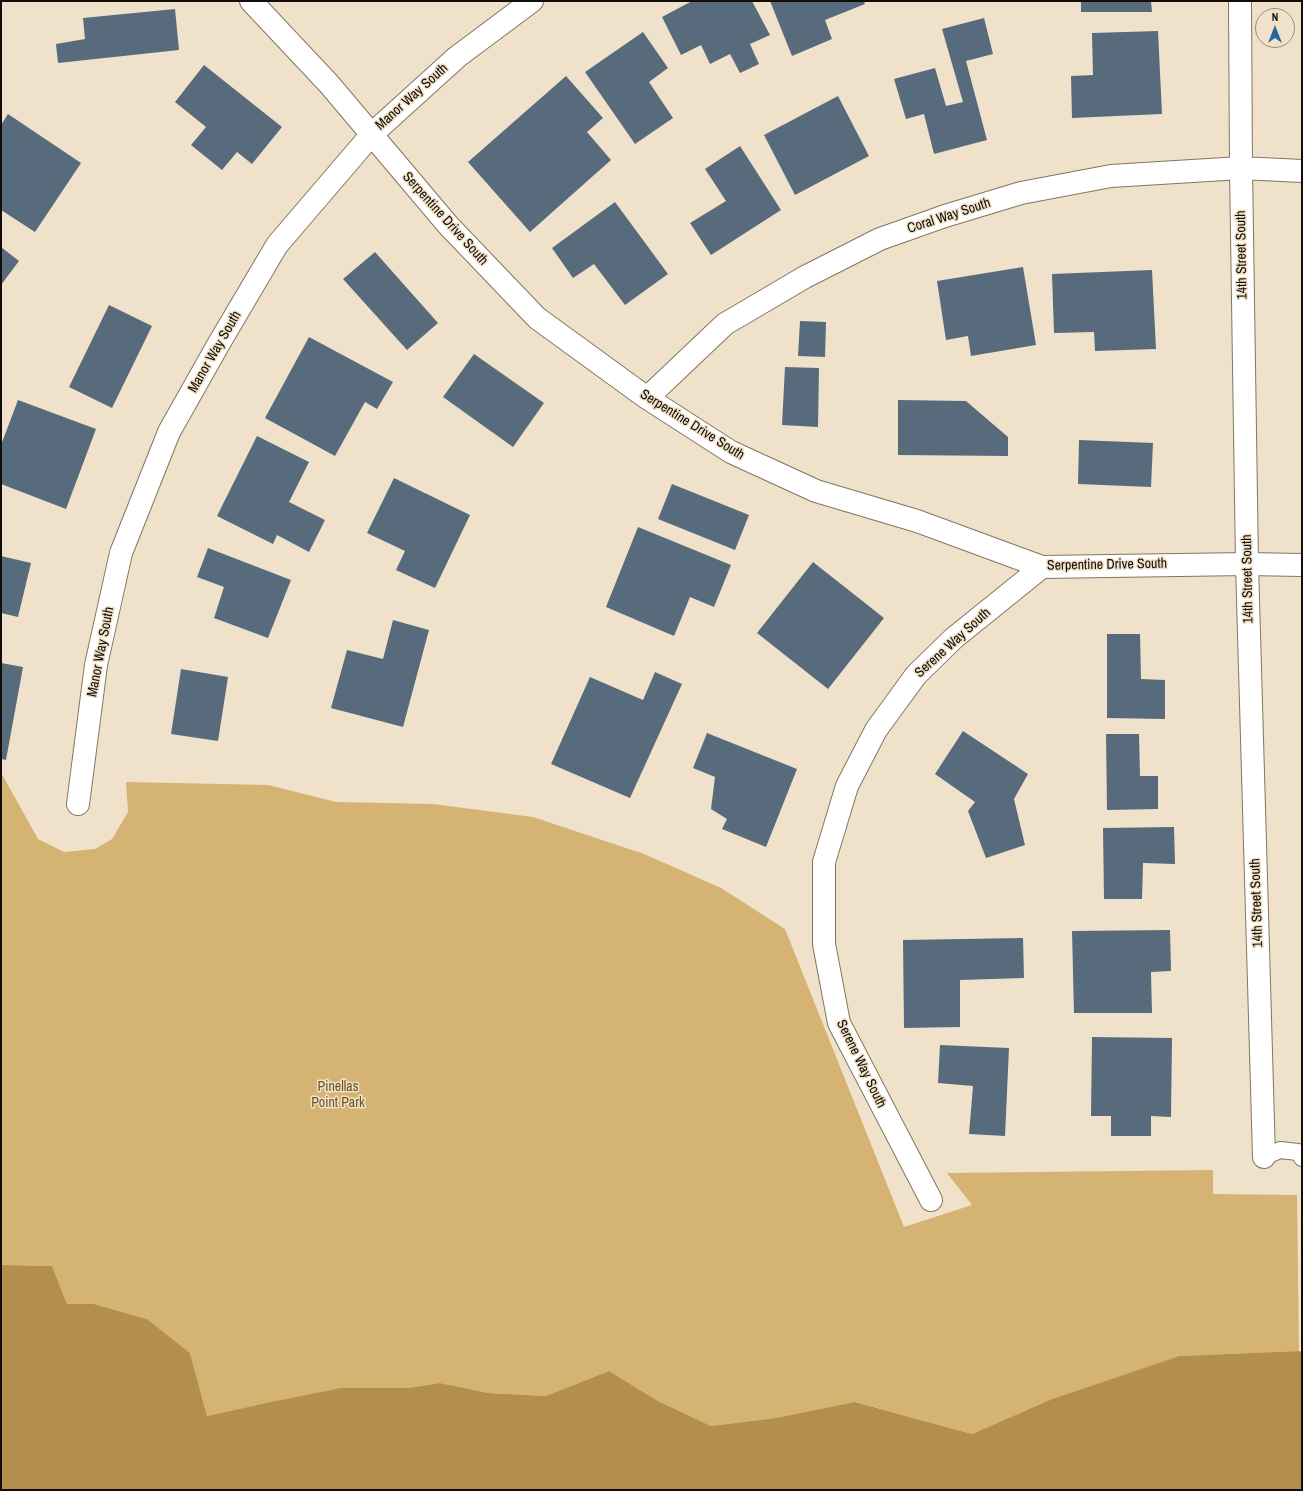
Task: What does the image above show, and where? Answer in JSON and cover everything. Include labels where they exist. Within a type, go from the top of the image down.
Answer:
[{"type":"street","name":"Serpentine Drive South","points":[[251,1],[329,84],[448,225],[537,318],[647,398],[731,452],[816,491],[917,521],[1042,567],[1247,564],[1302,565]]},
{"type":"street","name":"Manor Way South","points":[[78,804],[96,665],[122,553],[169,432],[277,245],[372,134],[457,57],[532,1]]},
{"type":"street","name":"14th Street South","points":[[1240,1],[1247,564],[1264,1157]]},
{"type":"street","name":"Coral Way South","points":[[647,398],[725,324],[805,277],[880,239],[945,216],[1021,193],[1111,176],[1241,168],[1302,171]]},
{"type":"street","name":"Serene Way South","points":[[931,1200],[839,1022],[824,944],[824,862],[847,786],[876,730],[916,675],[954,638],[1042,567]]},
{"type":"lane","points":[[1264,1157],[1280,1150],[1298,1152],[1302,1158]]},
{"type":"green space","name":"Pinellas Point Park","points":[[1,776],[3,776],[38,839],[64,852],[95,849],[112,839],[128,812],[126,782],[268,785],[336,802],[433,804],[533,817],[644,854],[721,888],[785,929],[904,1227],[972,1205],[947,1173],[1213,1170],[1213,1194],[1297,1195],[1299,1351],[1179,1356],[1052,1399],[972,1434],[856,1402],[776,1418],[711,1426],[658,1401],[609,1371],[546,1396],[488,1393],[440,1383],[408,1388],[340,1388],[207,1416],[190,1353],[147,1319],[94,1304],[67,1304],[52,1266],[1,1265]]},
{"type":"shaded area","points":[[1,1265],[52,1266],[67,1304],[94,1304],[147,1319],[190,1353],[207,1416],[340,1388],[408,1388],[440,1383],[488,1393],[546,1396],[609,1371],[658,1401],[711,1426],[776,1418],[855,1402],[972,1434],[1052,1399],[1179,1356],[1299,1351],[1302,1352],[1302,1490],[1,1490]]},
{"type":"building","points":[[692,1],[752,1],[770,35],[750,44],[759,64],[740,73],[730,54],[710,64],[701,45],[681,55],[662,17]]},
{"type":"building","points":[[770,1],[864,1],[865,4],[825,20],[832,39],[792,56]]},
{"type":"building","points":[[1081,1],[1151,1],[1152,12],[1081,12]]},
{"type":"building","points":[[175,9],[179,50],[58,63],[56,44],[85,39],[83,18]]},
{"type":"building","points":[[984,18],[993,54],[966,61],[987,140],[934,154],[924,114],[906,119],[894,79],[935,68],[946,106],[963,102],[942,29]]},
{"type":"building","points":[[1158,31],[1162,114],[1072,118],[1071,76],[1093,75],[1092,33]]},
{"type":"building","points":[[643,32],[668,68],[649,82],[673,118],[635,144],[585,72]]},
{"type":"building","points":[[204,65],[282,127],[252,164],[237,152],[222,170],[191,145],[206,127],[175,102]]},
{"type":"building","points":[[566,76],[603,118],[587,132],[611,160],[530,232],[468,162]]},
{"type":"building","points":[[838,96],[869,156],[795,195],[764,135]]},
{"type":"building","points":[[8,114],[81,163],[35,232],[1,210],[1,125]]},
{"type":"building","points":[[740,146],[781,210],[711,255],[690,223],[726,201],[705,169]]},
{"type":"building","points":[[615,202],[668,274],[625,305],[594,264],[573,278],[552,248]]},
{"type":"building","points":[[1,247],[19,261],[1,285]]},
{"type":"building","points":[[375,252],[438,323],[407,350],[343,279]]},
{"type":"building","points":[[1023,267],[1036,345],[971,356],[968,336],[946,340],[937,281]]},
{"type":"building","points":[[1152,270],[1156,349],[1095,351],[1094,332],[1054,333],[1052,274]]},
{"type":"building","points":[[109,305],[152,326],[112,408],[69,387]]},
{"type":"building","points":[[800,321],[826,322],[825,357],[798,356]]},
{"type":"building","points":[[309,337],[393,382],[377,409],[365,402],[335,456],[265,418]]},
{"type":"building","points":[[474,354],[544,403],[513,447],[443,397]]},
{"type":"building","points":[[785,367],[819,368],[818,427],[782,425]]},
{"type":"building","points":[[18,400],[96,429],[66,509],[1,484],[1,445]]},
{"type":"building","points":[[898,400],[966,401],[1008,437],[1008,456],[898,455]]},
{"type":"building","points":[[257,436],[309,462],[289,502],[325,520],[309,552],[277,535],[273,544],[217,516]]},
{"type":"building","points":[[1079,440],[1153,443],[1151,487],[1078,484]]},
{"type":"building","points":[[394,478],[470,515],[435,588],[396,570],[405,551],[367,533]]},
{"type":"building","points":[[672,484],[749,515],[735,550],[658,519]]},
{"type":"building","points":[[638,527],[731,565],[714,607],[690,597],[674,636],[606,607]]},
{"type":"building","points":[[208,548],[291,580],[268,638],[214,618],[224,587],[197,577]]},
{"type":"building","points":[[1,556],[31,563],[18,617],[1,613]]},
{"type":"building","points":[[813,562],[884,618],[828,689],[757,633]]},
{"type":"building","points":[[393,620],[429,630],[403,727],[331,708],[347,650],[383,659]]},
{"type":"building","points":[[1107,634],[1140,634],[1141,679],[1165,680],[1165,719],[1107,718]]},
{"type":"building","points":[[1,663],[23,667],[6,760],[1,759]]},
{"type":"building","points":[[181,669],[228,677],[218,741],[171,734]]},
{"type":"building","points":[[655,672],[682,684],[630,798],[551,764],[590,677],[643,700]]},
{"type":"building","points":[[963,731],[1028,774],[1014,799],[1025,845],[986,858],[968,811],[975,802],[935,774]]},
{"type":"building","points":[[707,733],[797,769],[766,847],[722,829],[727,819],[711,809],[715,777],[693,768]]},
{"type":"building","points":[[1106,734],[1139,734],[1140,776],[1158,776],[1158,809],[1107,810]]},
{"type":"building","points":[[1174,827],[1175,864],[1143,863],[1142,899],[1104,899],[1103,828]]},
{"type":"building","points":[[1170,930],[1171,971],[1151,972],[1152,1013],[1074,1013],[1072,931]]},
{"type":"building","points":[[1023,938],[1024,978],[960,980],[960,1027],[904,1028],[903,940]]},
{"type":"building","points":[[1092,1037],[1172,1038],[1171,1117],[1151,1116],[1151,1136],[1111,1136],[1111,1116],[1091,1116]]},
{"type":"building","points":[[940,1045],[1009,1048],[1005,1136],[969,1134],[973,1086],[938,1083]]}]
